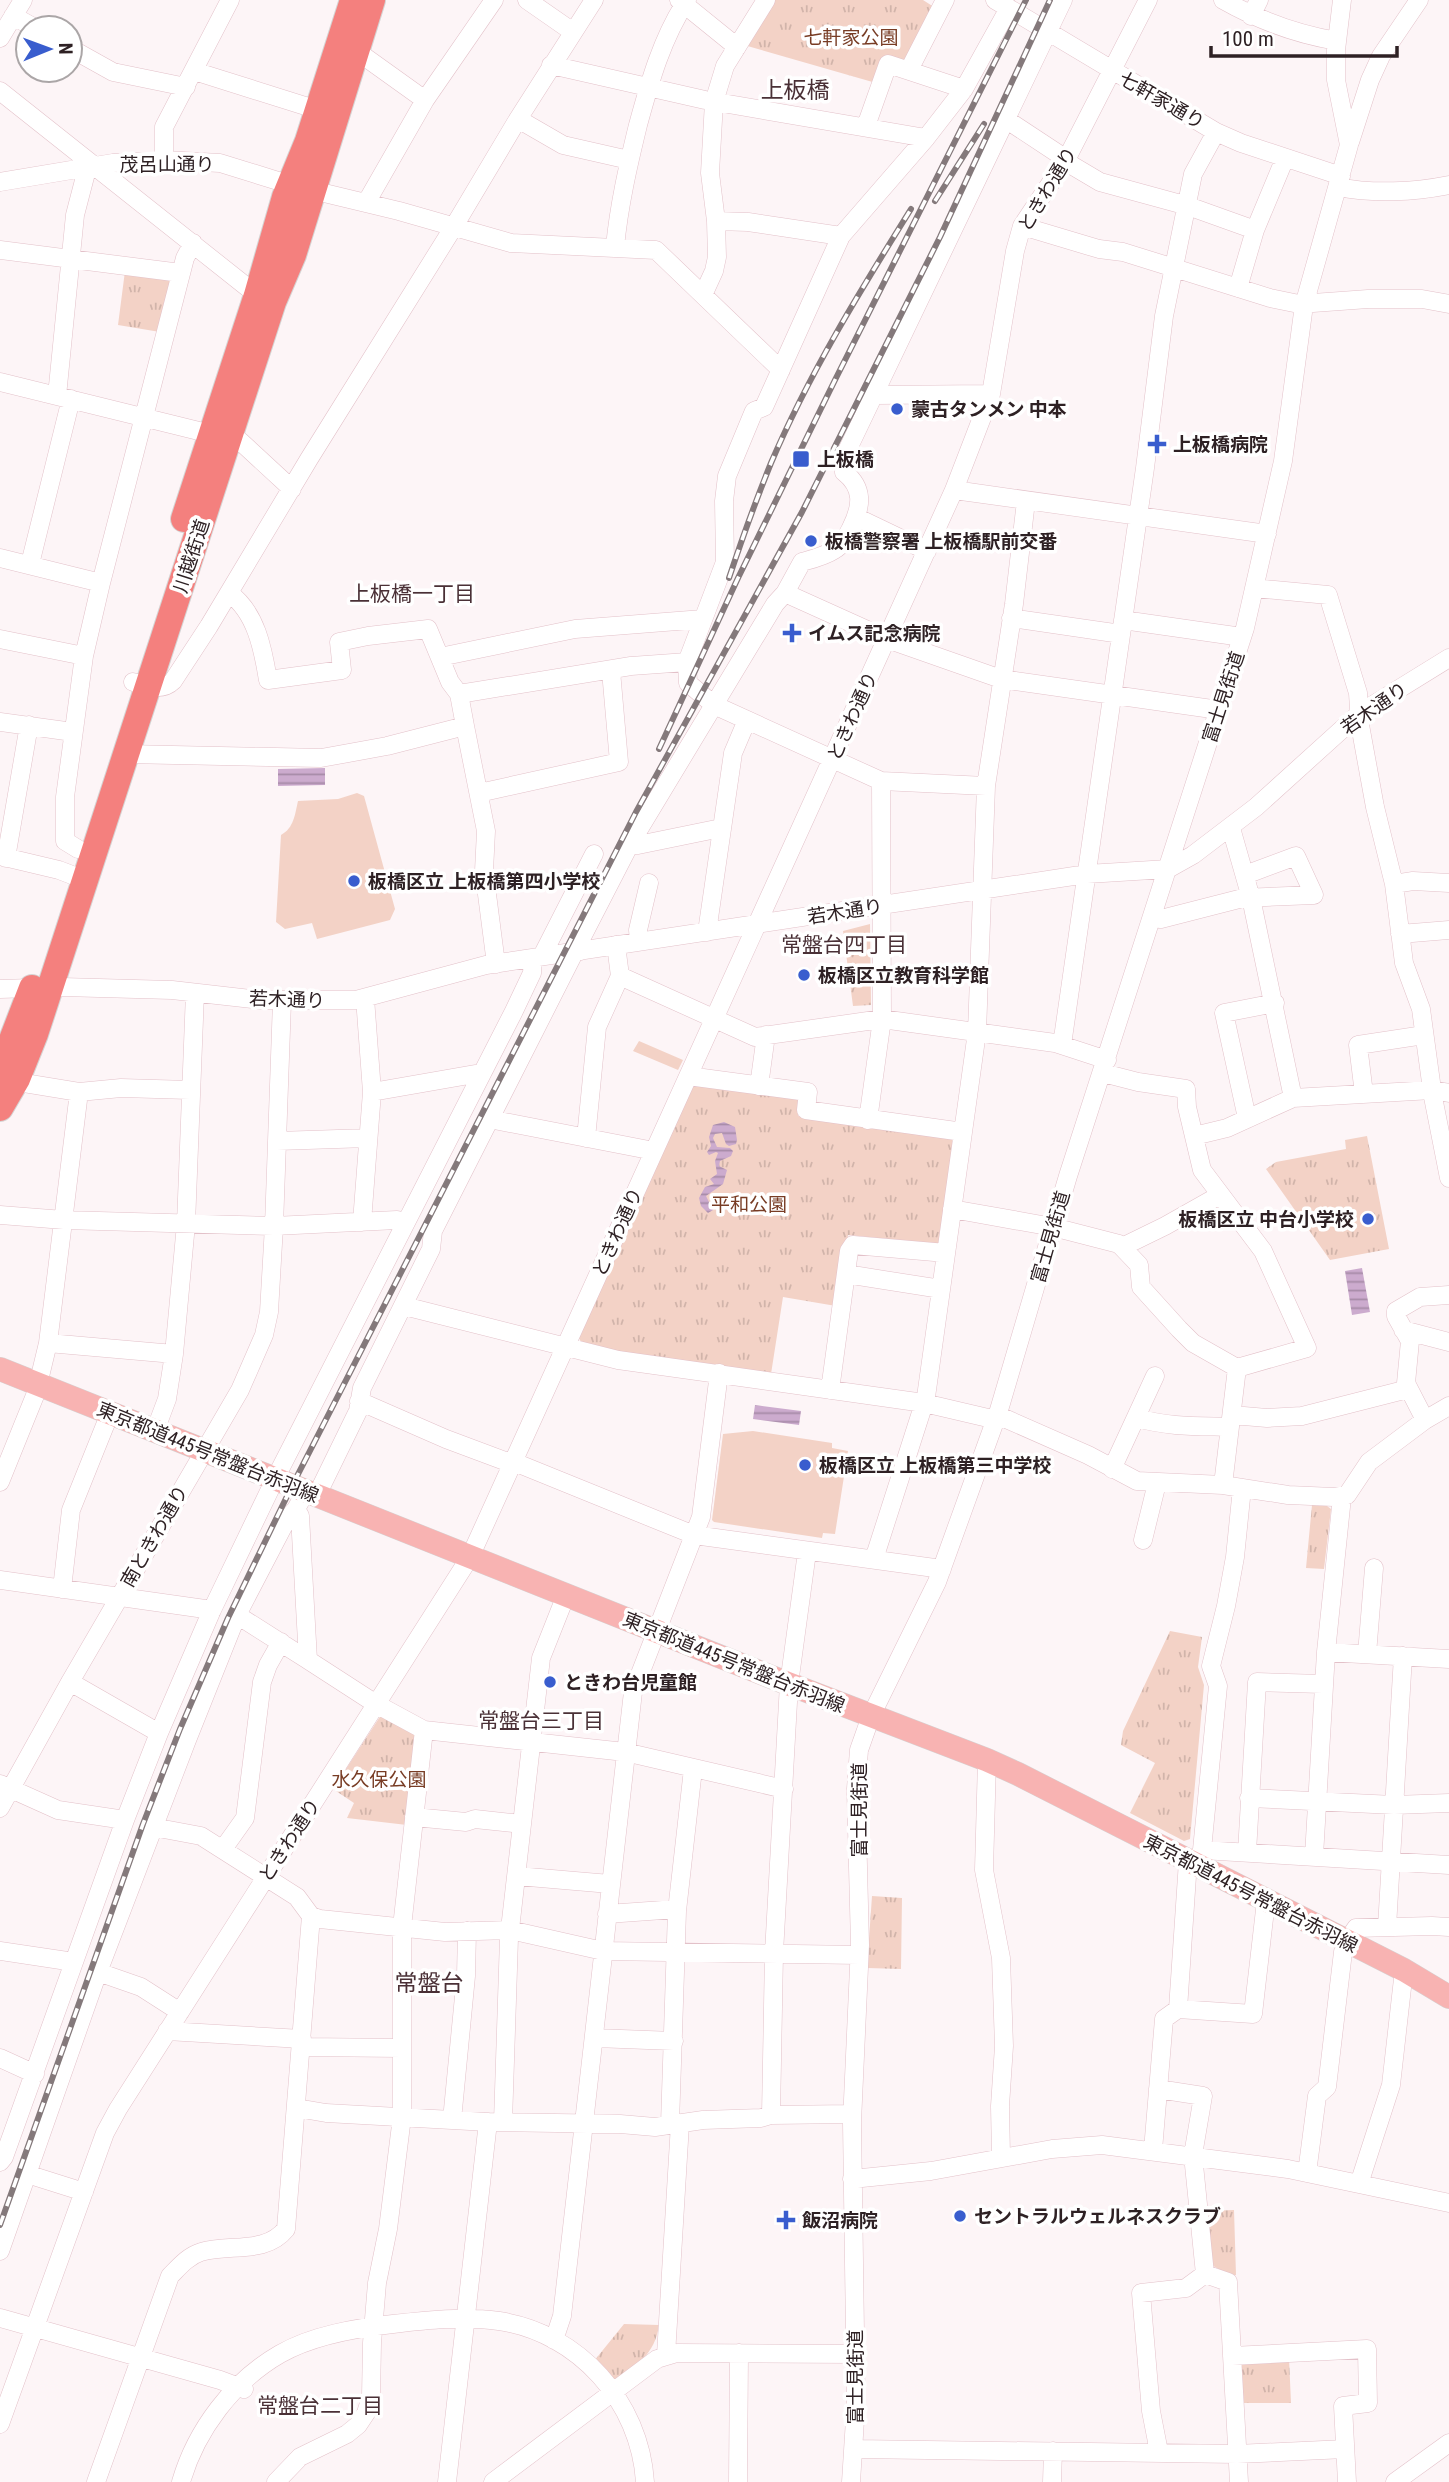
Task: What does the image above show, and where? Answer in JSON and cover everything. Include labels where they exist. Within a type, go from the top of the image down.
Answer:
[{"type":"highway","name":"川越街道","points":[[77,878],[78,849],[140,684],[265,299],[293,255],[301,187],[318,110],[353,0]]},
{"type":"highway","name":"川越街道","points":[[301,187],[355,53],[372,0]]},
{"type":"highway","name":"川越街道","points":[[0,1108],[8,1075],[35,1034],[41,987],[77,878],[126,754],[140,684]]},
{"type":"main road","name":"東京都道445号常盤台赤羽線","points":[[0,1369],[275,1479],[306,1498],[470,1556],[987,1760],[1195,1858],[1266,1900],[1404,1970],[1449,1997]]},
{"type":"street","points":[[0,38],[23,0]]},
{"type":"street","points":[[366,203],[425,100],[494,0]]},
{"type":"street","points":[[527,0],[573,32]]},
{"type":"street","points":[[140,684],[167,687],[173,681],[551,65],[594,0]]},
{"type":"street","points":[[703,295],[715,271],[718,257],[710,173],[713,102],[726,66],[766,0]]},
{"type":"street","points":[[909,70],[945,0]]},
{"type":"street","points":[[0,2252],[98,1972],[237,1615],[287,1519],[306,1498],[358,1411],[362,1388],[431,1249],[433,1231],[630,844],[802,562],[840,546],[856,517],[859,495],[856,485],[844,472],[846,453],[1050,32],[1063,0]]},
{"type":"street","name":"ときわ通り","points":[[0,2424],[105,2133],[167,2031],[470,1556],[954,490],[991,394],[1015,251],[1022,226],[1066,160],[1148,0]]},
{"type":"street","points":[[1223,0],[1255,8],[1311,37],[1337,41]]},
{"type":"street","name":"富士見街道","points":[[851,2482],[856,2354],[852,2114],[859,1955],[860,1884],[856,1789],[859,1750],[871,1716],[942,1569],[996,1417],[1053,1227],[1242,637],[1283,461],[1304,305],[1349,145],[1336,80],[1342,0]]},
{"type":"street","points":[[1349,145],[1375,68],[1419,0]]},
{"type":"street","points":[[164,160],[164,127],[194,71],[226,1]]},
{"type":"street","points":[[615,247],[618,207],[648,88],[659,53],[684,1],[737,47]]},
{"type":"street","points":[[986,786],[881,781],[714,705],[688,683],[686,677],[687,662],[725,562],[724,501],[727,476],[754,411],[764,407],[841,236],[926,138],[964,89],[1002,4]]},
{"type":"street","name":"七軒家通り","points":[[1002,4],[1216,132],[1241,143],[1285,158],[1339,182],[1373,190],[1424,190],[1449,185]]},
{"type":"street","points":[[355,53],[365,57],[425,100]]},
{"type":"street","points":[[84,56],[113,72],[186,87]]},
{"type":"street","points":[[866,126],[887,66],[891,64],[964,89]]},
{"type":"street","points":[[551,65],[713,102],[926,138]]},
{"type":"street","points":[[194,71],[318,110]]},
{"type":"street","points":[[0,92],[91,168],[265,299]]},
{"type":"street","points":[[518,119],[563,145],[629,160]]},
{"type":"street","points":[[1007,120],[1100,182],[1188,206],[1255,230]]},
{"type":"street","points":[[1062,1045],[1172,267],[1188,206],[1193,174],[1216,132]]},
{"type":"street","points":[[1238,288],[1255,230],[1285,158]]},
{"type":"street","name":"茂呂山通り","points":[[0,182],[113,163],[164,160],[219,163],[511,243],[656,250],[781,370]]},
{"type":"street","points":[[30,564],[64,397],[70,259],[75,215],[91,168]]},
{"type":"street","points":[[716,221],[748,222],[841,236]]},
{"type":"street","points":[[1022,226],[1172,267],[1270,298],[1304,305],[1368,299],[1422,299],[1449,304]]},
{"type":"street","points":[[78,849],[63,838],[65,797],[84,656],[181,273],[193,243]]},
{"type":"street","points":[[0,250],[181,273]]},
{"type":"street","points":[[0,382],[240,441],[292,489]]},
{"type":"street","points":[[875,395],[991,394]]},
{"type":"street","points":[[954,490],[1267,534]]},
{"type":"street","points":[[873,1559],[924,1403],[941,1289],[977,1032],[986,786],[1026,501]]},
{"type":"street","points":[[856,517],[927,551]]},
{"type":"street","points":[[0,558],[101,583]]},
{"type":"street","points":[[1254,588],[1328,595],[1359,693],[1360,725],[1375,807],[1394,884],[1404,963],[1421,1009],[1424,1035],[1441,1091],[1449,1178]]},
{"type":"street","points":[[229,593],[241,601],[250,617],[263,649],[268,680],[342,670],[338,642],[428,629],[450,682],[459,694],[486,831],[484,871],[496,964]]},
{"type":"street","points":[[785,593],[887,639],[1001,679],[1219,710]]},
{"type":"street","points":[[1011,618],[1242,637]]},
{"type":"street","points":[[440,657],[575,629],[703,619]]},
{"type":"street","points":[[0,639],[84,656]]},
{"type":"street","name":"若木通り","points":[[0,989],[41,987],[195,993],[282,1001],[356,1000],[496,964],[576,951],[1087,874],[1168,869],[1194,855],[1231,828],[1360,713],[1449,658]]},
{"type":"street","points":[[459,694],[631,666],[687,662]]},
{"type":"street","points":[[479,793],[619,762],[611,671]]},
{"type":"street","points":[[707,932],[733,752],[747,720]]},
{"type":"street","points":[[0,722],[73,732]]},
{"type":"street","points":[[29,726],[3,857],[77,878]]},
{"type":"street","points":[[126,754],[321,758],[387,746],[465,726]]},
{"type":"street","points":[[868,1120],[882,1019],[881,781]]},
{"type":"street","points":[[630,844],[638,845],[721,828]]},
{"type":"street","points":[[1231,828],[1251,898],[1293,1098]]},
{"type":"street","points":[[0,2162],[35,2074],[125,1820],[212,1610],[275,1479],[539,957],[594,854]]},
{"type":"street","points":[[1153,918],[1161,919],[1251,898],[1314,895],[1296,856],[1245,875]]},
{"type":"street","points":[[1394,884],[1413,881],[1449,883]]},
{"type":"street","points":[[639,942],[638,930],[649,883]]},
{"type":"street","points":[[1400,934],[1449,930]]},
{"type":"street","points":[[586,1138],[597,1027],[620,976],[616,945]]},
{"type":"street","points":[[620,976],[755,1037],[882,1019],[1062,1045],[1138,1082],[1186,1088],[1202,1170],[1263,1251],[1307,1348],[1237,1368],[1193,1343],[1179,1329],[1141,1287],[1139,1265],[1122,1247],[1053,1227],[952,1209]]},
{"type":"street","points":[[155,1431],[167,1399],[174,1354],[186,1224],[195,993]]},
{"type":"street","points":[[362,1222],[372,1091],[365,998]]},
{"type":"street","name":"南ときわ通り","points":[[0,1808],[5,1786],[70,1682],[240,1390],[264,1335],[269,1312],[274,1226],[282,1001]]},
{"type":"street","points":[[1247,1118],[1224,1013],[1275,1003]]},
{"type":"street","points":[[759,1086],[766,1035]]},
{"type":"street","points":[[1364,1094],[1358,1045],[1424,1035]]},
{"type":"street","points":[[372,1091],[475,1074],[480,1077]]},
{"type":"street","points":[[8,1075],[24,1083],[79,1092],[121,1088],[190,1090]]},
{"type":"street","points":[[688,1076],[808,1092],[806,1110],[963,1132]]},
{"type":"street","points":[[1194,1136],[1227,1128],[1293,1098],[1441,1091]]},
{"type":"street","points":[[0,1482],[38,1384],[48,1343],[79,1092]]},
{"type":"street","points":[[489,1119],[654,1151]]},
{"type":"street","points":[[277,1141],[368,1138]]},
{"type":"street","points":[[1122,1247],[1220,1195]]},
{"type":"street","points":[[0,1215],[64,1220],[274,1226],[397,1220],[406,1222]]},
{"type":"street","points":[[830,1390],[849,1251],[853,1245],[856,1243],[946,1253]]},
{"type":"street","points":[[846,1274],[941,1289]]},
{"type":"street","points":[[1425,1420],[1406,1383],[1410,1341],[1396,1316],[1396,1311],[1420,1297],[1449,1295]]},
{"type":"street","points":[[404,1306],[618,1360],[924,1403],[988,1418],[1003,1418],[1137,1481],[1157,1483],[1223,1485],[1305,1497],[1342,1497],[1351,1492],[1369,1462],[1425,1420],[1449,1406]]},
{"type":"street","points":[[1404,1330],[1449,1342]]},
{"type":"street","points":[[48,1343],[174,1354]]},
{"type":"street","points":[[1223,1485],[1237,1368]]},
{"type":"street","points":[[554,2340],[562,2316],[633,1692],[701,1517],[719,1373]]},
{"type":"street","points":[[1112,1469],[1155,1376]]},
{"type":"street","points":[[1137,1418],[1159,1425],[1176,1426],[1302,1416],[1408,1389]]},
{"type":"street","points":[[359,1401],[446,1439],[694,1535],[942,1569]]},
{"type":"street","points":[[62,1589],[71,1510],[110,1413]]},
{"type":"street","points":[[1143,1540],[1157,1483]]},
{"type":"street","points":[[1178,2009],[1218,1686],[1211,1667],[1235,1557],[1242,1488]]},
{"type":"street","points":[[1314,1856],[1326,1652],[1342,1497]]},
{"type":"street","points":[[306,1498],[300,1516],[308,1660]]},
{"type":"street","points":[[771,2115],[774,1953],[789,1684],[807,1552]]},
{"type":"street","points":[[1367,1654],[1374,1568]]},
{"type":"street","points":[[0,1580],[212,1610]]},
{"type":"street","points":[[447,2482],[465,2322],[496,2122],[510,1930],[541,1658],[566,1595]]},
{"type":"street","points":[[237,1615],[376,1704],[424,1730],[625,1752],[784,1789]]},
{"type":"street","points":[[223,1849],[245,1818],[262,1682],[268,1664],[281,1643]]},
{"type":"street","points":[[1326,1652],[1449,1659]]},
{"type":"street","points":[[1387,1927],[1403,1656]]},
{"type":"street","points":[[70,1682],[159,1733]]},
{"type":"street","points":[[1247,1852],[1257,1682],[1324,1685]]},
{"type":"street","points":[[276,2482],[300,2457],[347,2434],[358,2425],[366,2413],[371,2397],[377,2283],[388,2229],[402,2117],[402,1927],[424,1730]]},
{"type":"street","points":[[987,1760],[984,1870],[1002,1971],[1004,2046],[1000,2106],[1001,2157]]},
{"type":"street","points":[[666,2355],[675,2124],[675,1952],[677,1909],[693,1769]]},
{"type":"street","points":[[5,1786],[58,1810],[125,1820]]},
{"type":"street","points":[[1249,1798],[1394,1805],[1449,1802]]},
{"type":"street","points":[[414,1817],[523,1824]]},
{"type":"street","points":[[153,1827],[201,1836],[297,1897],[311,1916],[320,1919],[445,1932],[510,1930],[603,1951],[859,1955]]},
{"type":"street","points":[[1195,1858],[1247,1852],[1449,1865]]},
{"type":"street","points":[[517,1876],[610,1884]]},
{"type":"street","points":[[1153,2150],[1164,2019],[1178,2009],[1252,2014],[1266,1900]]},
{"type":"street","points":[[607,1914],[677,1909]]},
{"type":"street","points":[[96,2482],[170,2276],[183,2262],[200,2252],[265,2244],[277,2239],[286,2229],[311,1916]]},
{"type":"street","points":[[1307,2173],[1317,2096],[1327,2087],[1343,1952],[1347,1941],[1356,1928],[1449,1927]]},
{"type":"street","points":[[452,2120],[466,1976],[467,1931]]},
{"type":"street","points":[[0,1951],[74,1962]]},
{"type":"street","points":[[1359,2184],[1391,2085],[1404,1970]]},
{"type":"street","points":[[98,1972],[141,1987],[180,2012]]},
{"type":"street","points":[[167,2031],[302,2043],[402,2048]]},
{"type":"street","points":[[595,2038],[674,2040]]},
{"type":"street","points":[[0,2058],[35,2074]]},
{"type":"street","points":[[1158,2089],[1203,2096],[1193,2155],[1205,2274]]},
{"type":"street","points":[[297,2108],[326,2113],[452,2120],[655,2127],[771,2115],[852,2114]]},
{"type":"street","points":[[852,2179],[931,2171],[1001,2157],[1088,2146],[1193,2155],[1307,2173],[1449,2203]]},
{"type":"street","points":[[27,2174],[84,2192]]},
{"type":"street","points":[[1205,2274],[1228,2282],[1239,2482]]},
{"type":"street","points":[[1159,2452],[1151,2411],[1141,2293],[1186,2288],[1205,2274]]},
{"type":"street","points":[[0,2318],[241,2388]]},
{"type":"street","points":[[465,2322],[501,2328],[540,2340],[577,2362],[612,2393],[630,2440],[639,2482]]},
{"type":"street","points":[[181,2482],[206,2428],[260,2367],[292,2347],[320,2338],[373,2329],[502,2322],[554,2340],[580,2357],[612,2393],[636,2435],[643,2460],[645,2482]]},
{"type":"street","points":[[1232,2356],[1367,2349],[1368,2403],[1343,2406],[1347,2482]]},
{"type":"street","points":[[738,2482],[740,2353]]},
{"type":"street","points":[[493,2482],[657,2359],[666,2355],[856,2354]]},
{"type":"street","points":[[189,2482],[213,2430],[241,2388]]},
{"type":"street","points":[[1395,2482],[1449,2443]]},
{"type":"street","points":[[854,2449],[1237,2454],[1345,2449]]},
{"type":"street","points":[[1052,2482],[1053,2451]]},
{"type":"green space","name":"七軒家公園","points":[[773,0],[923,0],[937,9],[908,67],[876,83],[744,45]]},
{"type":"green space","points":[[125,271],[173,278],[160,332],[118,325]]},
{"type":"green space","points":[[357,793],[364,796],[395,909],[390,920],[317,939],[312,923],[285,929],[276,922],[281,835],[291,825],[298,801],[338,799]]},
{"type":"green space","points":[[870,924],[871,1005],[853,1006],[843,931]]},
{"type":"green space","points":[[639,1041],[683,1060],[678,1070],[633,1051]]},
{"type":"green space","name":"平和公園","points":[[698,1085],[798,1096],[798,1116],[950,1137],[955,1143],[941,1240],[938,1244],[848,1235],[836,1306],[783,1297],[771,1374],[618,1353],[582,1344],[579,1338],[692,1087]]},
{"type":"green space","points":[[1367,1136],[1389,1249],[1330,1260],[1266,1169],[1276,1162],[1346,1149],[1345,1140]]},
{"type":"green space","points":[[753,1431],[832,1443],[832,1448],[848,1451],[835,1534],[823,1533],[822,1538],[712,1520],[723,1434]]},
{"type":"green space","points":[[1312,1505],[1327,1506],[1331,1509],[1324,1569],[1306,1568]]},
{"type":"green space","points":[[1170,1631],[1202,1637],[1198,1667],[1204,1685],[1190,1839],[1184,1841],[1130,1813],[1155,1763],[1121,1745],[1123,1731]]},
{"type":"green space","name":"水久保公園","points":[[383,1712],[415,1733],[417,1738],[407,1825],[347,1818],[354,1803],[333,1789]]},
{"type":"green space","points":[[872,1896],[902,1898],[901,1969],[867,1968]]},
{"type":"green space","points":[[1234,2210],[1236,2275],[1230,2276],[1210,2264],[1207,2211]]},
{"type":"green space","points":[[624,2324],[659,2325],[649,2352],[615,2383],[594,2361]]},
{"type":"green space","points":[[1289,2358],[1291,2403],[1240,2403],[1241,2360]]},
{"type":"shaded area","points":[[325,768],[325,785],[278,786],[278,769]]},
{"type":"shaded area","points":[[724,1122],[735,1127],[737,1140],[736,1144],[729,1146],[722,1133],[715,1134],[713,1138],[717,1147],[730,1148],[733,1151],[731,1156],[720,1161],[719,1166],[727,1170],[723,1184],[706,1196],[713,1210],[708,1213],[701,1206],[699,1198],[705,1187],[714,1184],[710,1179],[717,1174],[715,1161],[718,1153],[709,1155],[707,1152],[711,1146],[709,1137],[713,1125]]},
{"type":"shaded area","points":[[1362,1268],[1370,1312],[1352,1315],[1345,1271]]},
{"type":"shaded area","points":[[755,1405],[801,1411],[799,1425],[753,1419]]},
{"type":"railway","points":[[659,749],[738,578],[835,380],[1026,0]]},
{"type":"railway","points":[[0,2225],[143,1824],[228,1618],[292,1486],[636,812],[802,512],[940,237],[1050,0]]},
{"type":"railway","points":[[935,201],[984,124]]},
{"type":"railway","points":[[729,578],[771,463],[802,397],[854,302],[911,209]]},
{"type":"place","name":"蒙古タンメン 中本","points":[[897,409]]},
{"type":"place","name":"上板橋病院","points":[[1157,444]]},
{"type":"place","name":"上板橋","points":[[801,459]]},
{"type":"place","name":"板橋警察署 上板橋駅前交番","points":[[811,541]]},
{"type":"place","name":"イムス記念病院","points":[[792,633]]},
{"type":"place","name":"板橋区立 上板橋第四小学校","points":[[354,881]]},
{"type":"place","name":"板橋区立教育科学館","points":[[804,975]]},
{"type":"place","name":"板橋区立 中台小学校","points":[[1368,1219]]},
{"type":"place","name":"板橋区立 上板橋第三中学校","points":[[805,1465]]},
{"type":"place","name":"ときわ台児童館","points":[[550,1682]]},
{"type":"place","name":"セントラルウェルネスクラブ","points":[[960,2216]]},
{"type":"place","name":"飯沼病院","points":[[786,2220]]},
{"type":"district","name":"上板橋","points":[[795,90]]},
{"type":"district","name":"上板橋一丁目","points":[[412,594]]},
{"type":"district","name":"常盤台四丁目","points":[[844,945]]},
{"type":"district","name":"常盤台三丁目","points":[[541,1721]]},
{"type":"district","name":"常盤台","points":[[429,1983]]},
{"type":"district","name":"常盤台二丁目","points":[[320,2406]]}]
